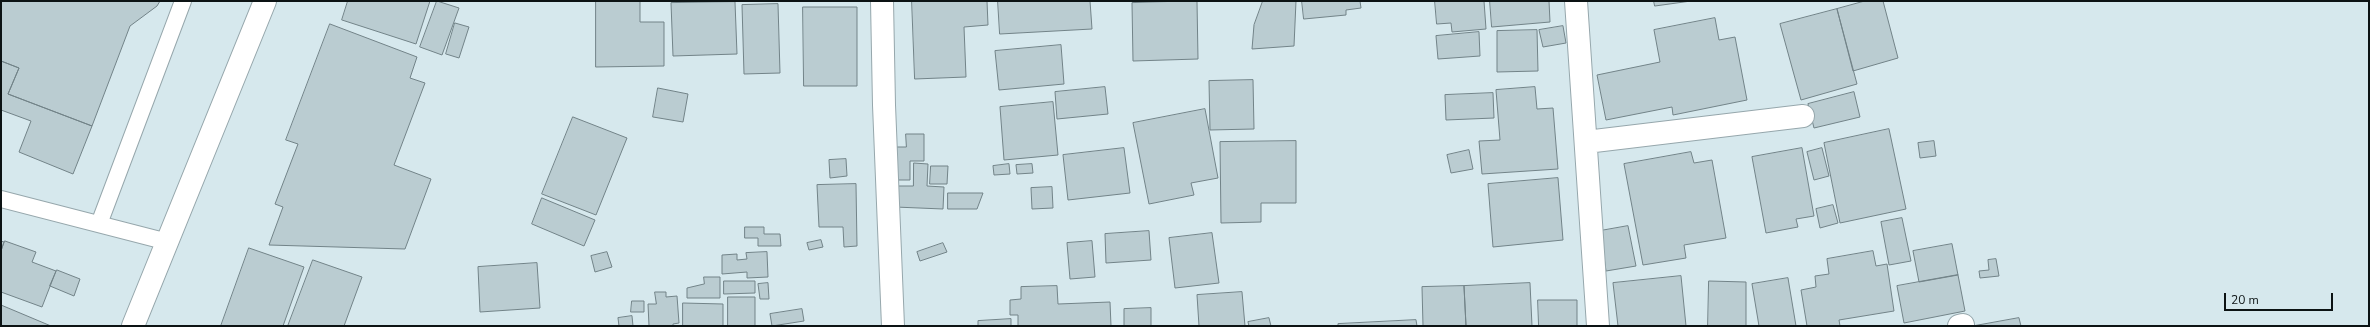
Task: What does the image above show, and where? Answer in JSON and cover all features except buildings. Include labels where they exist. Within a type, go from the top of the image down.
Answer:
[{"type":"street","points":[[132,326],[168,242],[265,1]]},
{"type":"street","points":[[882,1],[884,105],[893,326]]},
{"type":"street","points":[[1576,1],[1598,326]]},
{"type":"street","points":[[1586,142],[1803,116]]},
{"type":"lane","points":[[99,224],[183,1]]},
{"type":"lane","points":[[1,199],[168,242]]}]
